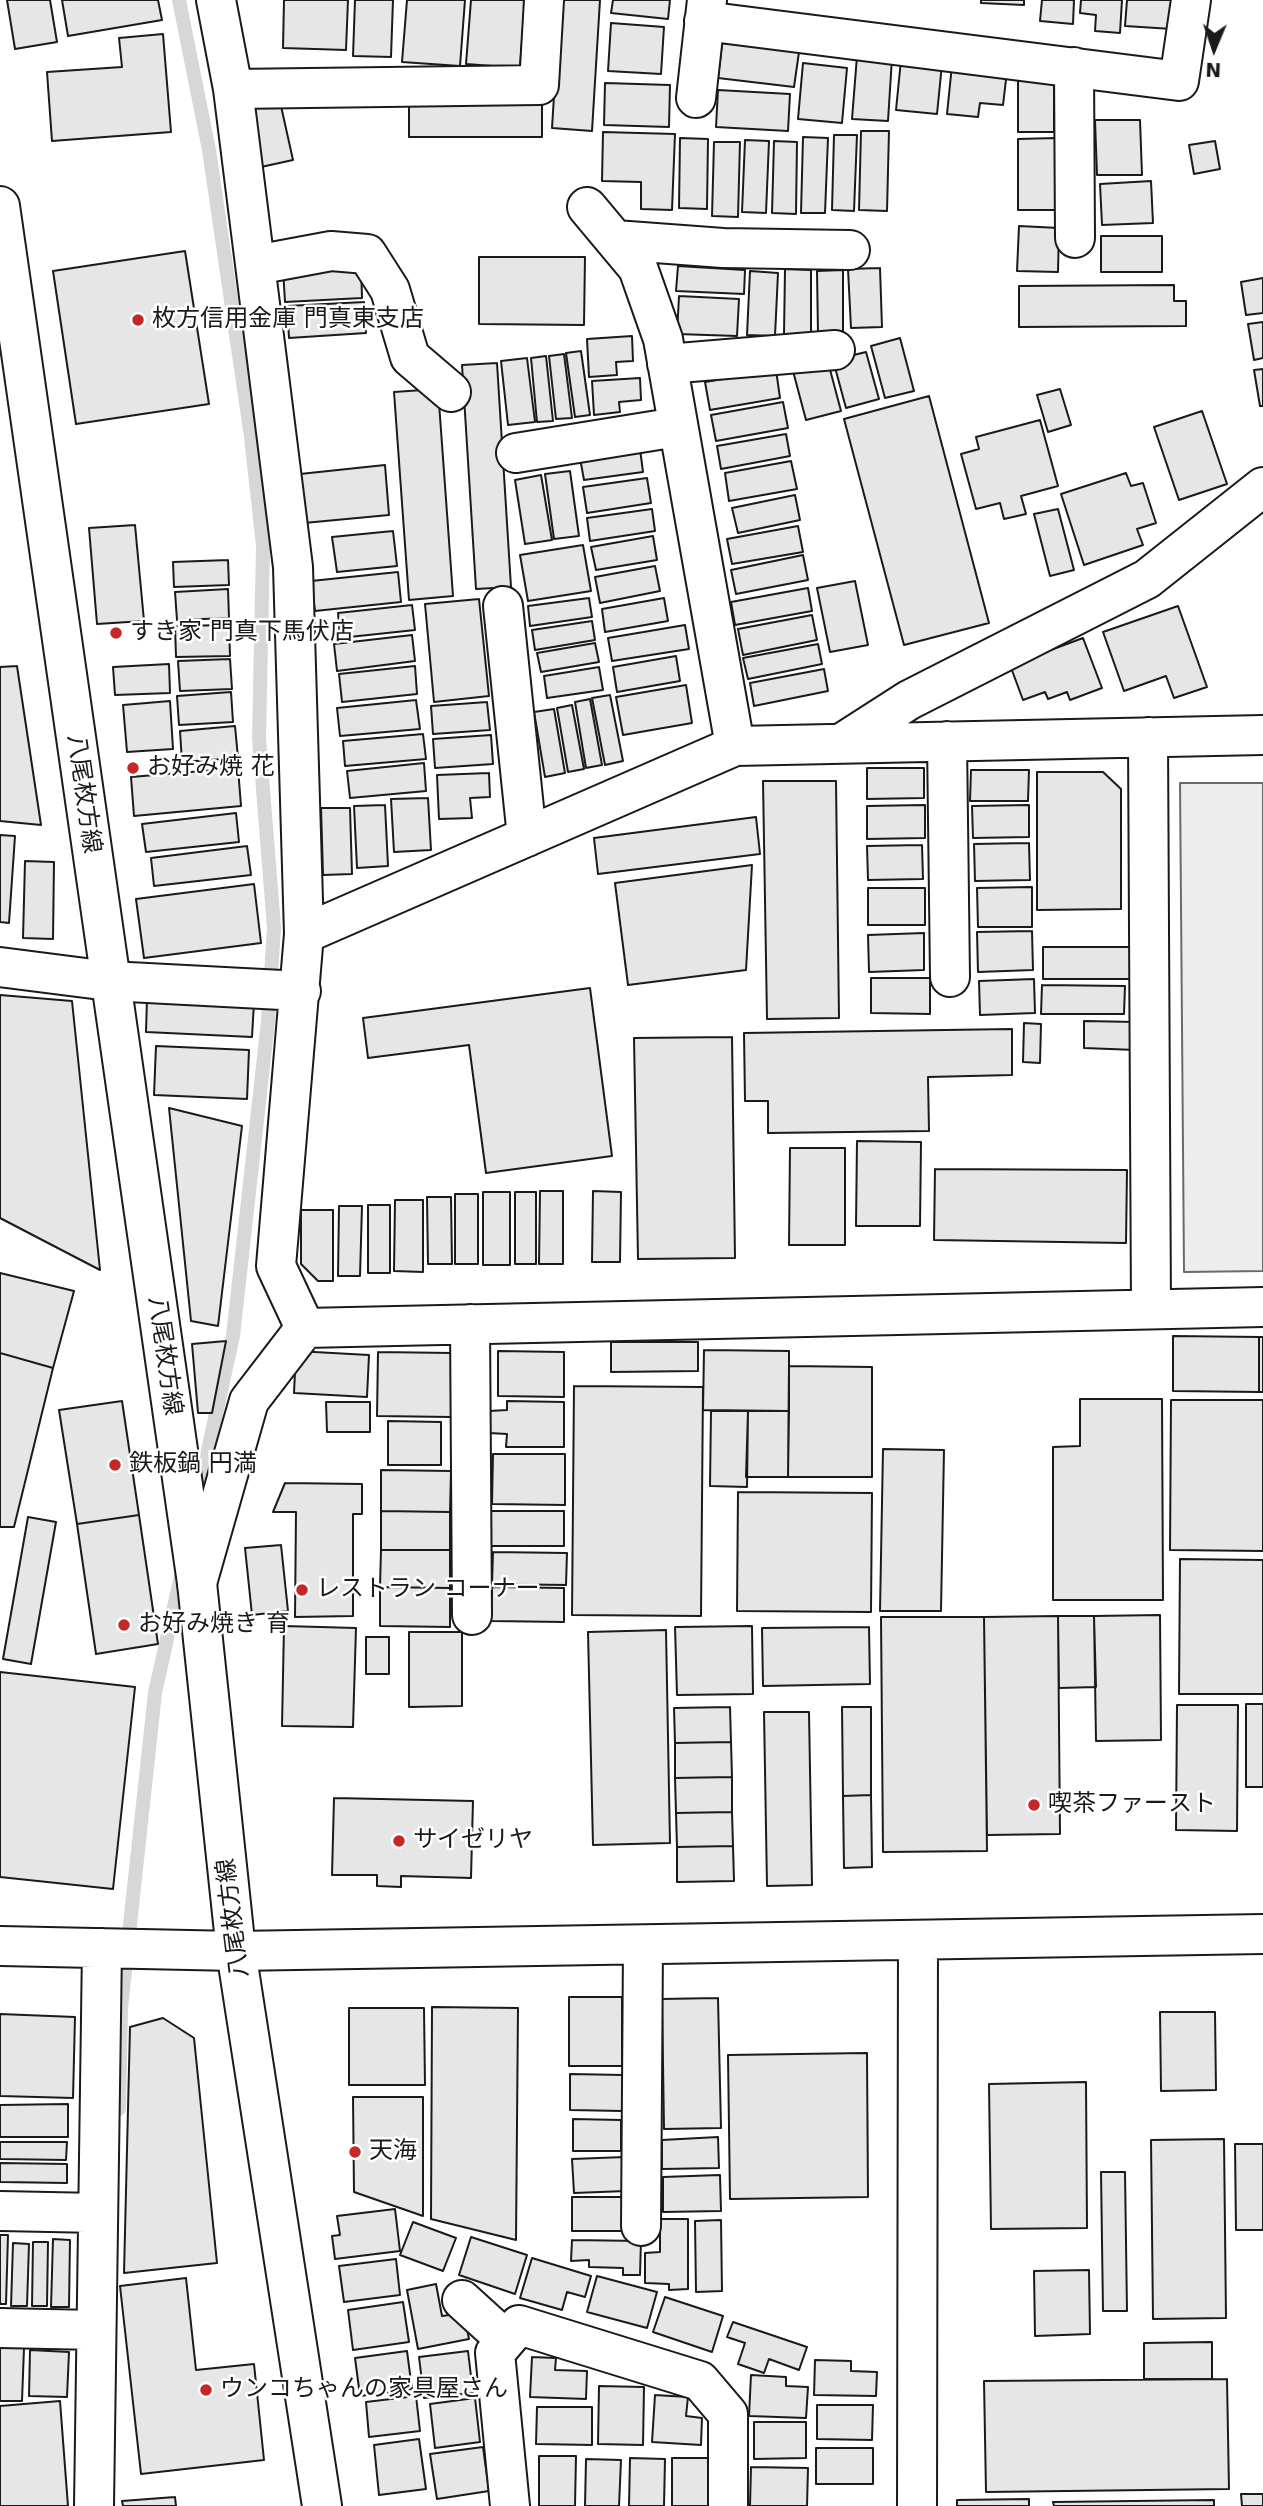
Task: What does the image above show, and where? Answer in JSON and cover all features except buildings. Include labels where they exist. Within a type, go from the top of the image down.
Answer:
[{"type":"street","points":[[216,0],[233,89],[293,567],[303,934],[301,991],[276,1266],[305,1328]]},
{"type":"street","points":[[233,89],[539,85],[544,0]]},
{"type":"street","points":[[695,98],[706,11],[1179,81],[1191,0]]},
{"type":"street","points":[[1074,67],[1075,238]]},
{"type":"street","name":"八尾枚方線","points":[[0,206],[197,1583],[236,1951],[321,2506]]},
{"type":"street","points":[[587,207],[638,268],[663,339],[735,746]]},
{"type":"street","points":[[615,240],[723,248],[850,250]]},
{"type":"street","points":[[256,265],[331,251],[367,254],[390,290],[410,357],[451,392]]},
{"type":"street","points":[[667,364],[835,350]]},
{"type":"street","points":[[516,453],[677,427]]},
{"type":"street","points":[[842,743],[909,700],[1147,579],[1263,487]]},
{"type":"street","points":[[503,606],[527,836]]},
{"type":"street","points":[[303,934],[735,746],[1263,735]]},
{"type":"street","points":[[1147,737],[1151,1308]]},
{"type":"street","points":[[947,741],[950,977]]},
{"type":"street","points":[[0,967],[109,981],[301,991]]},
{"type":"street","points":[[305,1328],[1263,1307]]},
{"type":"street","points":[[470,1324],[472,1615]]},
{"type":"street","points":[[197,1583],[249,1401],[305,1328]]},
{"type":"street","points":[[0,1946],[236,1951],[1263,1934]]},
{"type":"street","points":[[907,2502],[919,1941]]},
{"type":"street","points":[[640,2226],[643,1945]]},
{"type":"street","points":[[94,2506],[102,1948]]},
{"type":"street","points":[[0,2211],[98,2213]]},
{"type":"street","points":[[462,2300],[506,2340]]},
{"type":"street","points":[[510,2506],[495,2353],[519,2325],[700,2381],[728,2414],[728,2506]]},
{"type":"street","points":[[0,2328],[96,2330]]},
{"type":"shaded area","points":[[1180,783],[1263,783],[1263,1271],[1184,1272]]},
{"type":"waterway","points":[[179,0],[209,150],[251,437],[263,546],[259,738],[274,928],[268,1021],[233,1336],[198,1496]]},
{"type":"waterway","points":[[119,2109],[121,2008],[155,1693],[182,1571]]},
{"type":"place","name":"枚方信用金庫 門真東支店","points":[[138,320]]},
{"type":"place","name":"すき家 門真下馬伏店","points":[[116,633]]},
{"type":"place","name":"お好み焼 花","points":[[133,768]]},
{"type":"place","name":"鉄板鍋 円満","points":[[115,1465]]},
{"type":"place","name":"レストラン コーナー","points":[[302,1590]]},
{"type":"place","name":"お好み焼き 育","points":[[124,1625]]},
{"type":"place","name":"喫茶ファースト","points":[[1034,1805]]},
{"type":"place","name":"サイゼリヤ","points":[[399,1841]]},
{"type":"place","name":"天海","points":[[355,2152]]},
{"type":"place","name":"ウンコちゃんの家具屋さん","points":[[206,2390]]}]
